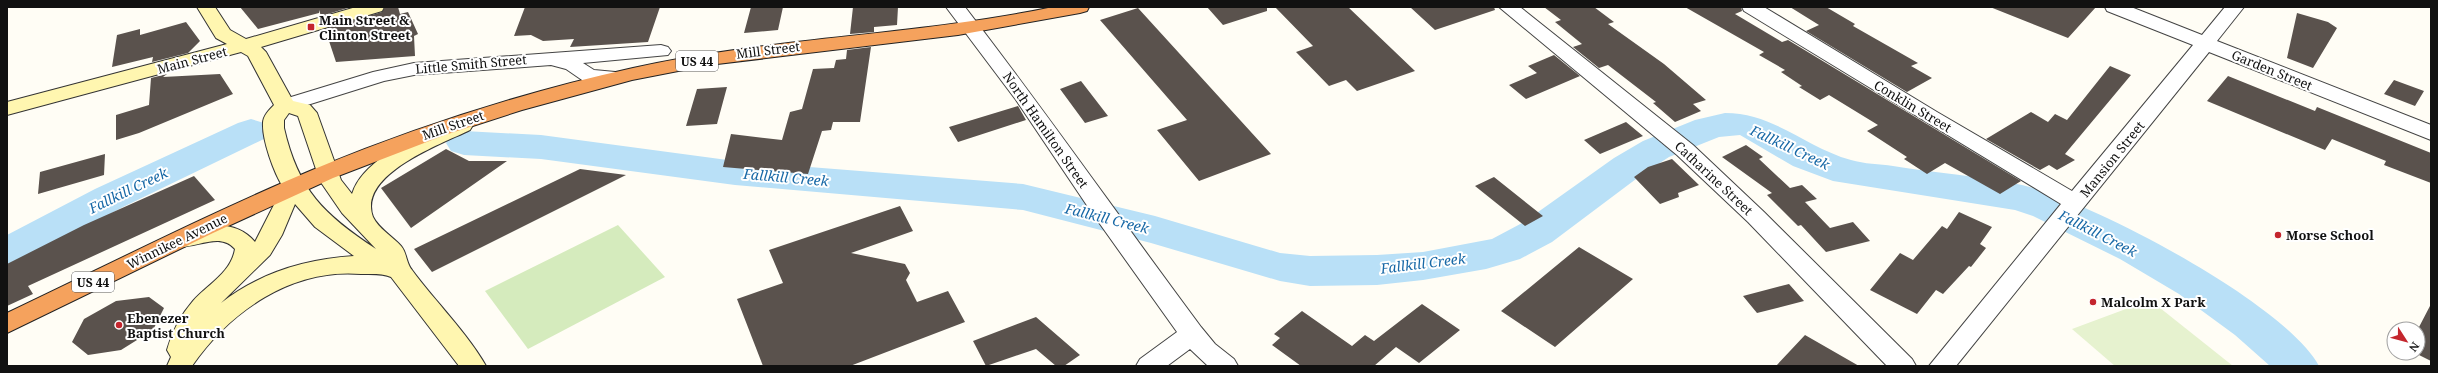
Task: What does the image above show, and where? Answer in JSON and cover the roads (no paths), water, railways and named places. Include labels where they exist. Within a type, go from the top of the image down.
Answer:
[{"type":"highway","name":"Mill Street","points":[[327,172],[408,140],[485,114],[619,77],[745,53],[972,28],[1080,7]]},
{"type":"highway","name":"Winnikee Avenue","points":[[7,324],[327,172]]},
{"type":"street","points":[[206,7],[223,34],[256,52],[285,106],[303,110],[307,114],[327,172],[339,194],[392,252],[399,271],[473,366]]},
{"type":"street","name":"Main Street","points":[[7,109],[243,46],[375,7]]},
{"type":"street","name":"North Hamilton Street","points":[[955,7],[1023,96],[1098,205],[1192,334],[1206,350],[1225,366]]},
{"type":"street","name":"Catharine Street","points":[[1508,7],[1685,150],[1756,217],[1903,366]]},
{"type":"street","name":"Conklin Street","points":[[1751,7],[1930,117],[2069,211]]},
{"type":"street","name":"Garden Street","points":[[2114,7],[2431,134]]},
{"type":"street","name":"Mansion Street","points":[[1942,366],[2235,7]]},
{"type":"street","name":"Little Smith Street","points":[[285,106],[402,71],[542,58],[661,51]]},
{"type":"street","points":[[542,58],[566,62],[589,76],[619,77]]},
{"type":"street","points":[[285,106],[277,113],[272,125],[285,170],[294,187],[306,203],[360,250],[376,261],[399,271]]},
{"type":"street","points":[[363,222],[359,209],[359,201],[361,192],[372,176],[407,153],[485,114]]},
{"type":"street","points":[[178,366],[180,345],[191,321],[268,240],[283,203],[294,187]]},
{"type":"street","points":[[179,241],[211,234],[229,234],[238,238],[247,248],[247,254],[233,278]]},
{"type":"street","points":[[178,366],[195,341],[220,315],[249,294],[268,285],[306,271],[340,265],[370,265],[399,271]]},
{"type":"street","points":[[1149,366],[1192,334]]},
{"type":"waterway","name":"Fallkill Creek","points":[[464,143],[541,147],[735,173],[1023,197],[1155,230],[1280,267],[1310,271],[1377,270],[1423,266],[1486,255],[1506,249],[1538,232],[1627,167],[1656,149],[1708,128],[1725,124],[1744,124],[1755,128],[1806,157],[1846,172],[2015,197],[2031,201],[2054,210],[2134,249],[2193,284],[2250,323],[2275,344],[2297,366]]},
{"type":"waterway","name":"Fallkill Creek","points":[[7,252],[109,198],[251,131]]},
{"type":"place","name":"Main Street & Clinton Street","points":[[311,27]]},
{"type":"place","name":"Morse School","points":[[2278,235]]},
{"type":"place","name":"Malcolm X Park","points":[[2093,302]]},
{"type":"place","name":"Ebenezer Baptist Church","points":[[119,325]]}]
